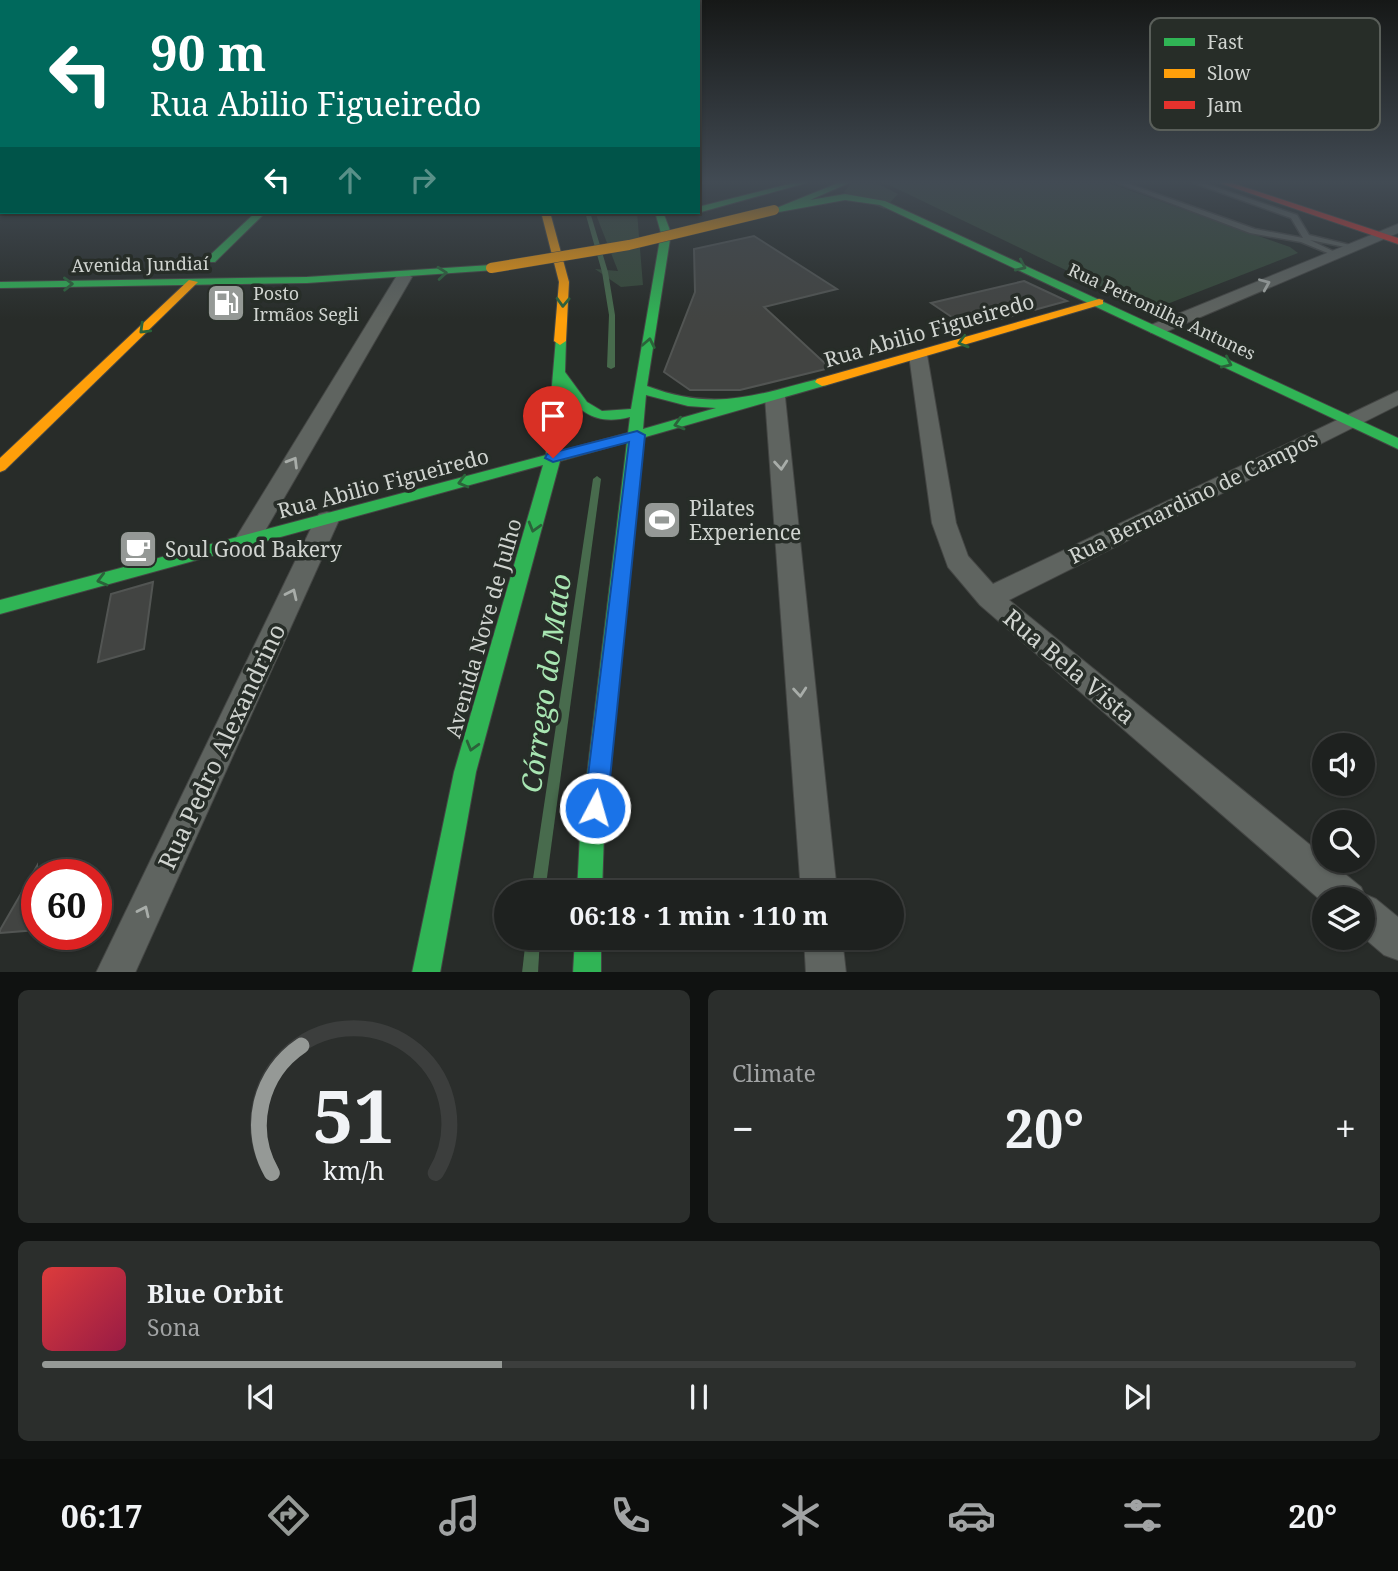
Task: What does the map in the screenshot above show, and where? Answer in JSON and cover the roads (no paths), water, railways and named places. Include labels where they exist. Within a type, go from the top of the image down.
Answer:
[{"type":"main road","name":"Avenida Jundiaí","points":[[238,260],[204,260],[242,228]]},
{"type":"main road","name":"Avenida Nove de Julho","points":[[426,972],[465,772],[553,458],[564,282],[549,228]]},
{"type":"main road","points":[[590,880],[592,834],[640,388],[663,261],[664,228]]},
{"type":"main road","name":"Avenida Jundiaí","points":[[0,285],[404,276],[491,268],[629,245],[698,228]]},
{"type":"main road","name":"Rua Petronilha Antunes","points":[[941,228],[1398,444]]},
{"type":"main road","points":[[1361,228],[1398,241]]},
{"type":"main road","points":[[533,241],[571,235]]},
{"type":"main road","points":[[0,467],[193,282]]},
{"type":"main road","name":"Rua Abilio Figueiredo","points":[[0,607],[771,398],[1099,302]]},
{"type":"main road","points":[[559,373],[581,407],[594,416],[620,418],[639,411]]},
{"type":"main road","points":[[640,388],[669,402],[704,407],[771,398]]},
{"type":"main road","points":[[587,972],[588,950]]},
{"type":"street","points":[[1157,329],[1397,228]]},
{"type":"street","points":[[246,542],[404,276]]},
{"type":"street","name":"Rua Bela Vista","points":[[918,355],[944,523],[957,560],[989,598],[1333,887]]},
{"type":"street","name":"Rua Bernardino de Campos","points":[[989,598],[1398,397]]},
{"type":"street","points":[[771,398],[818,880]]},
{"type":"street","name":"Rua Pedro Alexandrino","points":[[115,972],[327,520]]},
{"type":"street","points":[[1375,922],[1398,941]]},
{"type":"street","points":[[824,950],[827,972]]},
{"type":"lane","points":[[1248,228],[1350,246]]},
{"type":"lane","points":[[1300,228],[1305,238],[1335,254]]},
{"type":"waterway","name":"Córrego do Mato","points":[[592,228],[605,272],[612,315],[611,367]]},
{"type":"waterway","name":"Córrego do Mato","points":[[540,880],[597,479]]},
{"type":"waterway","name":"Córrego do Mato","points":[[530,972],[532,950]]},
{"type":"place","name":"Posto Irmãos Segli","points":[[226,303]]},
{"type":"place","name":"Pilates Experience","points":[[662,520]]},
{"type":"place","name":"Soul Good Bakery","points":[[138,549]]}]
